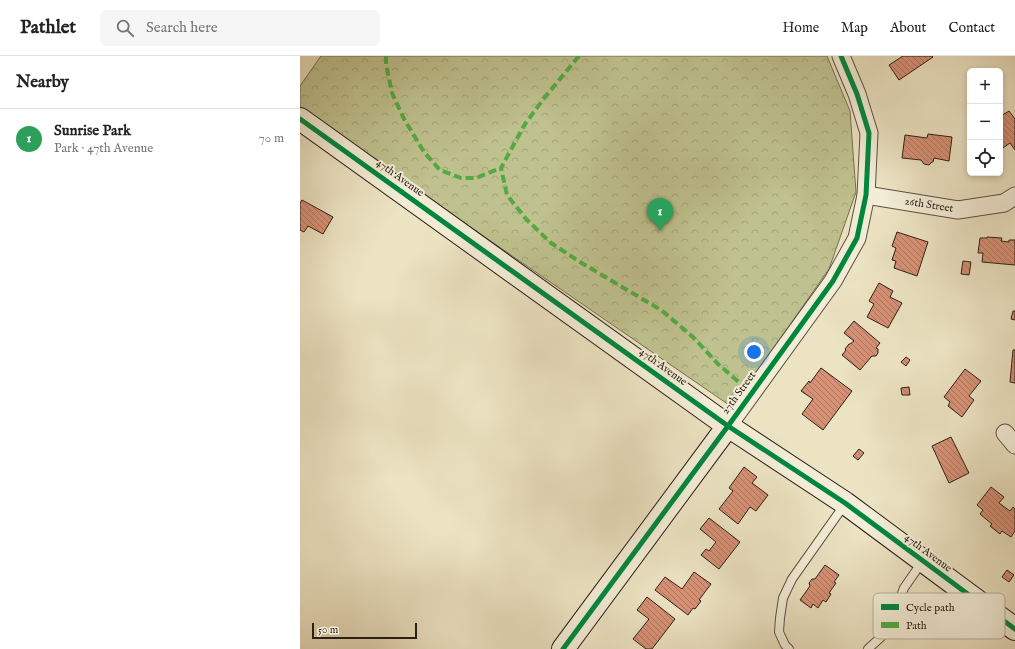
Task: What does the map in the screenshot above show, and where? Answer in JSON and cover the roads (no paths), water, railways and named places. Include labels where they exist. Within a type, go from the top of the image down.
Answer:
[{"type":"street","name":"27th Street","points":[[563,649],[728,426],[833,280],[857,238],[866,195],[869,133],[857,94],[841,56]]},
{"type":"street","name":"47th Avenue","points":[[300,119],[728,426],[846,503],[965,593]]},
{"type":"street","name":"26th Street","points":[[866,195],[958,210],[1004,203],[1015,196]]},
{"type":"street","name":"47th Avenue","points":[[1005,623],[1015,630]]},
{"type":"lane","points":[[789,649],[785,645],[779,632],[783,598],[792,579],[846,503]]},
{"type":"lane","points":[[902,593],[922,561]]},
{"type":"lane","points":[[868,649],[879,639]]},
{"type":"place","name":"Sunrise Park","points":[[660,231]]}]
